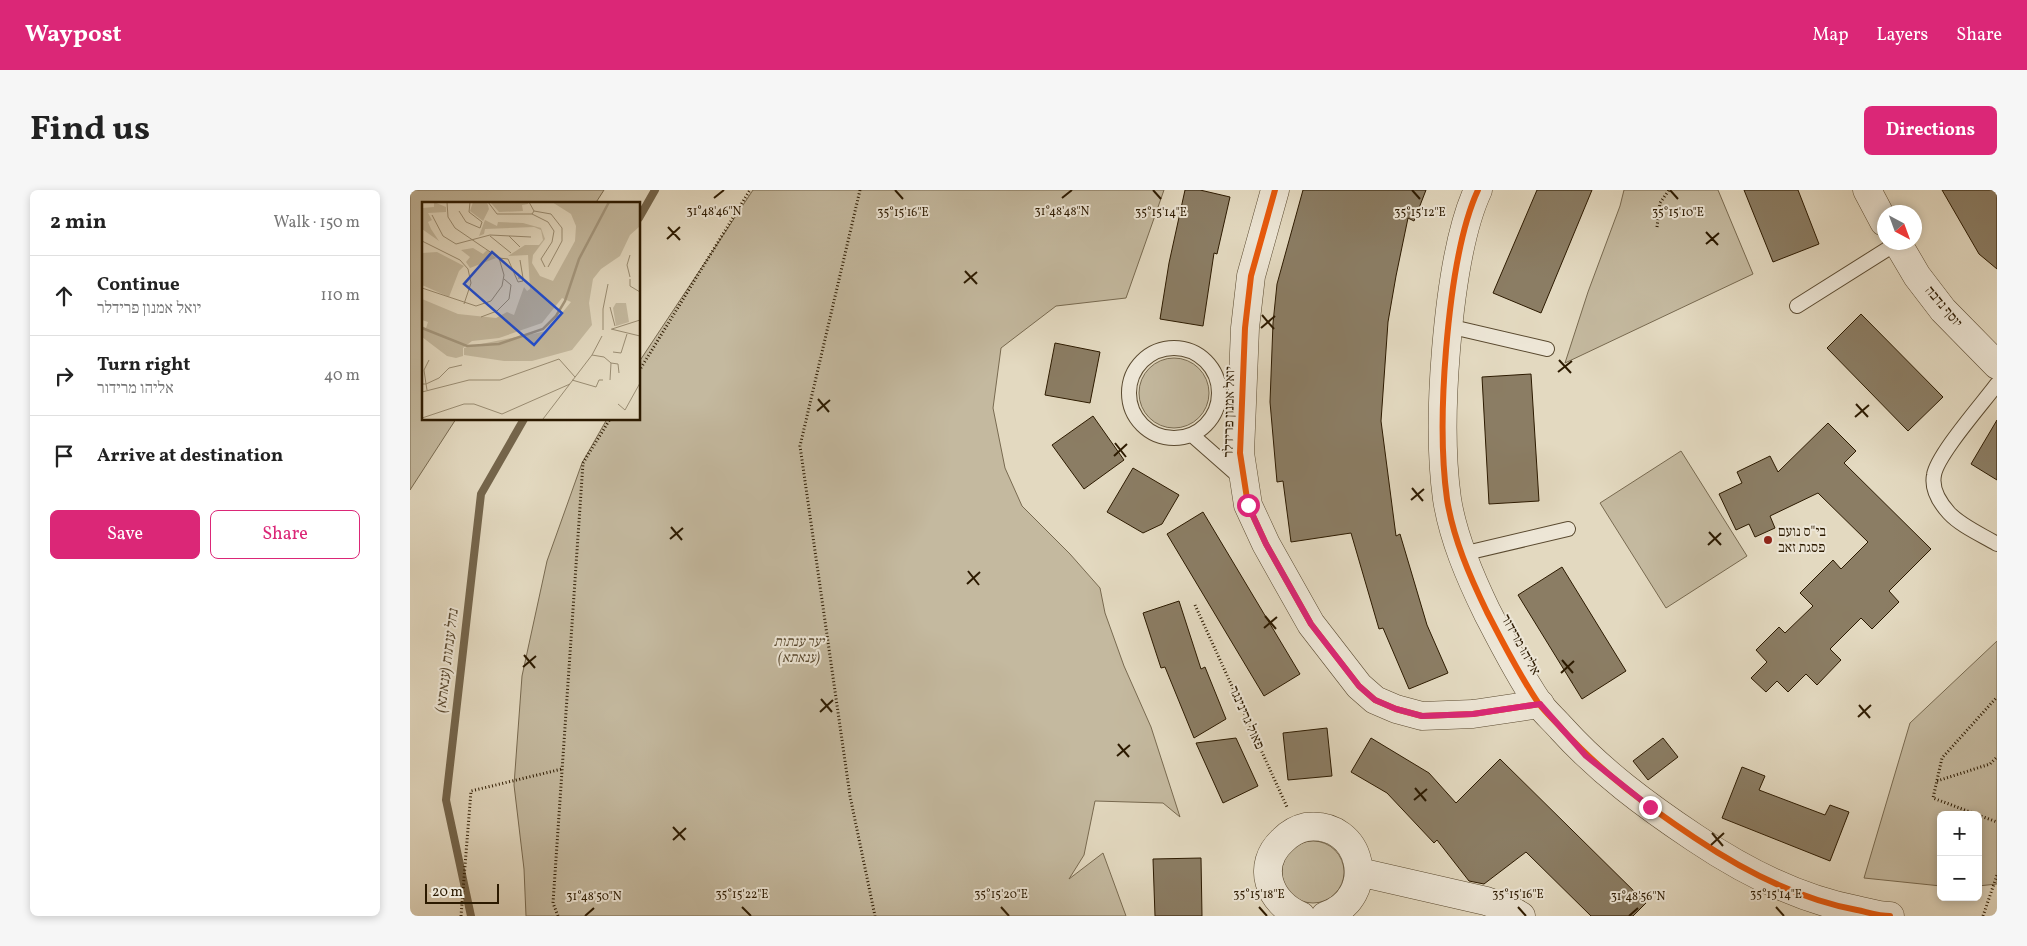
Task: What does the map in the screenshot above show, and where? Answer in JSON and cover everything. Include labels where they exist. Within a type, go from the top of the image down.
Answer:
[{"type":"street","name":"יואל אמנון פרידלר","points":[[1275,190],[1252,276],[1245,328],[1240,453],[1248,505],[1266,544],[1311,624],[1359,686],[1375,700],[1396,709],[1422,716],[1473,714],[1540,704]]},
{"type":"street","name":"אליהו מרידור","points":[[1478,190],[1471,204],[1456,267],[1448,326],[1443,394],[1444,460],[1448,500],[1462,554],[1480,598],[1506,650],[1540,704],[1586,756],[1650,807],[1716,852],[1770,882],[1832,911],[1890,916]]},
{"type":"street","points":[[1867,190],[1877,209]]},
{"type":"street","name":"יוסף נדבה","points":[[1901,250],[1917,276],[1943,310],[1997,365]]},
{"type":"street","points":[[1301,916],[1289,911],[1278,901],[1271,890],[1268,875],[1270,859],[1277,845],[1290,833],[1304,828],[1320,827],[1335,832],[1349,843],[1357,857],[1359,872],[1356,888],[1349,902],[1335,912],[1325,916]]},
{"type":"street","points":[[1359,872],[1486,901],[1511,910],[1521,916]]},
{"type":"lane","points":[[1797,306],[1886,250]]},
{"type":"lane","points":[[1448,326],[1547,349]]},
{"type":"lane","points":[[1169,348],[1185,349],[1200,355],[1211,366],[1219,385],[1219,400],[1214,416],[1204,428],[1192,435],[1177,438],[1161,437],[1147,430],[1136,418],[1130,404],[1130,383],[1136,368],[1154,352],[1169,348]]},
{"type":"lane","points":[[1997,384],[1941,458],[1934,475],[1934,490],[1940,502],[1951,515],[1997,544]]},
{"type":"lane","points":[[1192,435],[1245,481]]},
{"type":"lane","points":[[1462,554],[1568,529]]},
{"type":"path","points":[[640,369],[750,190]]},
{"type":"path","points":[[860,190],[800,446],[850,796],[875,916]]},
{"type":"path","points":[[1657,227],[1660,203],[1669,190]]},
{"type":"path","points":[[558,916],[553,903],[582,463],[609,420]]},
{"type":"path","points":[[1967,811],[1933,798],[1942,758],[1997,697]]},
{"type":"path","points":[[1937,782],[1990,764],[1997,757]]},
{"type":"path","points":[[461,916],[471,791],[562,769]]},
{"type":"path","points":[[1982,816],[1997,822]]},
{"type":"path","points":[[1983,916],[1997,875]]},
{"type":"green space","points":[[410,190],[604,190],[596,202],[422,202],[422,420],[455,420],[410,490]]},
{"type":"green space","name":"יער ענתות (ענאתא)","points":[[753,190],[1164,190],[1126,298],[1056,306],[1001,348],[993,408],[1005,468],[1022,506],[1070,554],[1100,588],[1105,613],[1124,666],[1151,727],[1180,817],[1163,803],[1095,801],[1084,855],[1069,879],[1103,853],[1126,916],[526,916],[524,869],[514,785],[522,676],[547,561],[582,463],[606,420],[640,420],[640,360]]},
{"type":"green space","points":[[1624,190],[1718,190],[1753,274],[1565,363],[1588,292],[1620,206]]},
{"type":"green space","points":[[1167,358],[1181,358],[1194,364],[1203,373],[1209,386],[1207,406],[1199,418],[1181,428],[1167,428],[1154,422],[1145,413],[1139,400],[1139,386],[1145,373],[1154,364]]},
{"type":"green space","points":[[1681,451],[1747,556],[1666,608],[1600,503]]},
{"type":"green space","points":[[1997,641],[1997,884],[1982,886],[1982,811],[1937,811],[1937,886],[1864,878],[1910,723]]},
{"type":"green space","points":[[1313,841],[1330,846],[1335,850],[1339,855],[1344,872],[1339,889],[1335,894],[1330,898],[1313,903],[1296,898],[1291,894],[1287,889],[1282,872],[1287,855],[1291,850],[1296,846]]},
{"type":"building","points":[[1185,190],[1200,190],[1230,197],[1217,254],[1214,253],[1203,326],[1160,319],[1169,263]]},
{"type":"building","points":[[1303,190],[1426,190],[1414,221],[1408,218],[1396,276],[1388,322],[1381,421],[1396,536],[1400,534],[1427,625],[1448,673],[1409,689],[1383,628],[1379,629],[1351,533],[1291,542],[1283,481],[1277,482],[1270,402],[1273,323],[1277,284]]},
{"type":"building","points":[[1537,190],[1592,190],[1541,313],[1493,293]]},
{"type":"building","points":[[1744,190],[1798,190],[1819,244],[1773,262]]},
{"type":"building","points":[[1942,190],[1997,190],[1997,269],[1979,254]]},
{"type":"building","points":[[1861,314],[1943,397],[1908,431],[1827,348]]},
{"type":"building","points":[[1055,343],[1100,352],[1090,403],[1045,395]]},
{"type":"building","points":[[1531,374],[1539,501],[1489,504],[1482,377]]},
{"type":"building","points":[[1093,416],[1124,460],[1084,489],[1052,445]]},
{"type":"building","points":[[1997,420],[1997,480],[1971,464]]},
{"type":"building","points":[[1828,423],[1856,451],[1844,463],[1931,549],[1889,591],[1899,602],[1872,629],[1861,618],[1830,649],[1841,660],[1817,685],[1806,674],[1788,692],[1777,681],[1766,692],[1751,678],[1767,662],[1756,650],[1779,627],[1785,633],[1813,606],[1800,593],[1833,560],[1841,569],[1868,542],[1818,493],[1770,516],[1775,528],[1755,537],[1749,524],[1736,530],[1719,494],[1742,483],[1737,472],[1770,456],[1778,472]]},
{"type":"building","points":[[1133,468],[1179,495],[1162,524],[1143,533],[1107,512]]},
{"type":"building","points":[[1203,512],[1300,674],[1264,696],[1167,534]]},
{"type":"building","points":[[1562,567],[1626,671],[1582,699],[1518,595]]},
{"type":"building","points":[[1179,601],[1201,669],[1205,667],[1226,719],[1194,738],[1165,667],[1161,668],[1143,613]]},
{"type":"building","points":[[1327,728],[1332,776],[1288,780],[1283,733]]},
{"type":"building","points":[[1236,738],[1258,786],[1223,803],[1196,743]]},
{"type":"building","points":[[1371,738],[1429,773],[1456,803],[1500,759],[1646,903],[1633,916],[1591,916],[1526,852],[1484,884],[1469,881],[1437,840],[1434,843],[1387,793],[1351,772]]},
{"type":"building","points":[[1663,738],[1678,757],[1648,780],[1633,761]]},
{"type":"building","points":[[1742,767],[1765,776],[1759,790],[1825,815],[1830,805],[1849,812],[1830,861],[1722,818]]},
{"type":"building","points":[[1201,858],[1202,916],[1155,916],[1153,859]]},
{"type":"waterway","name":"נחל ענתות (ענאתא)","points":[[640,216],[655,190]]},
{"type":"waterway","name":"נחל ענתות (ענאתא)","points":[[471,916],[446,800],[481,494],[523,420]]},
{"type":"cycle path","points":[[1275,190],[1251,276],[1245,328],[1240,453],[1248,505],[1266,544],[1311,624],[1359,686],[1375,700],[1396,709],[1422,716],[1473,714],[1540,704]]},
{"type":"cycle path","points":[[1478,190],[1471,207],[1460,247],[1450,311],[1443,405],[1445,480],[1453,528],[1463,557],[1487,612],[1518,670],[1542,707],[1592,760],[1659,814],[1695,838],[1733,862],[1793,891],[1835,905],[1877,915],[1890,916]]},
{"type":"place","name":"בי\"ס נועם פסגת זאב","points":[[1768,540]]},
{"type":"route","points":[[1248,505],[1266,544],[1311,624],[1359,686],[1375,700],[1396,709],[1422,716],[1473,714],[1540,704],[1586,756],[1650,807]]}]
